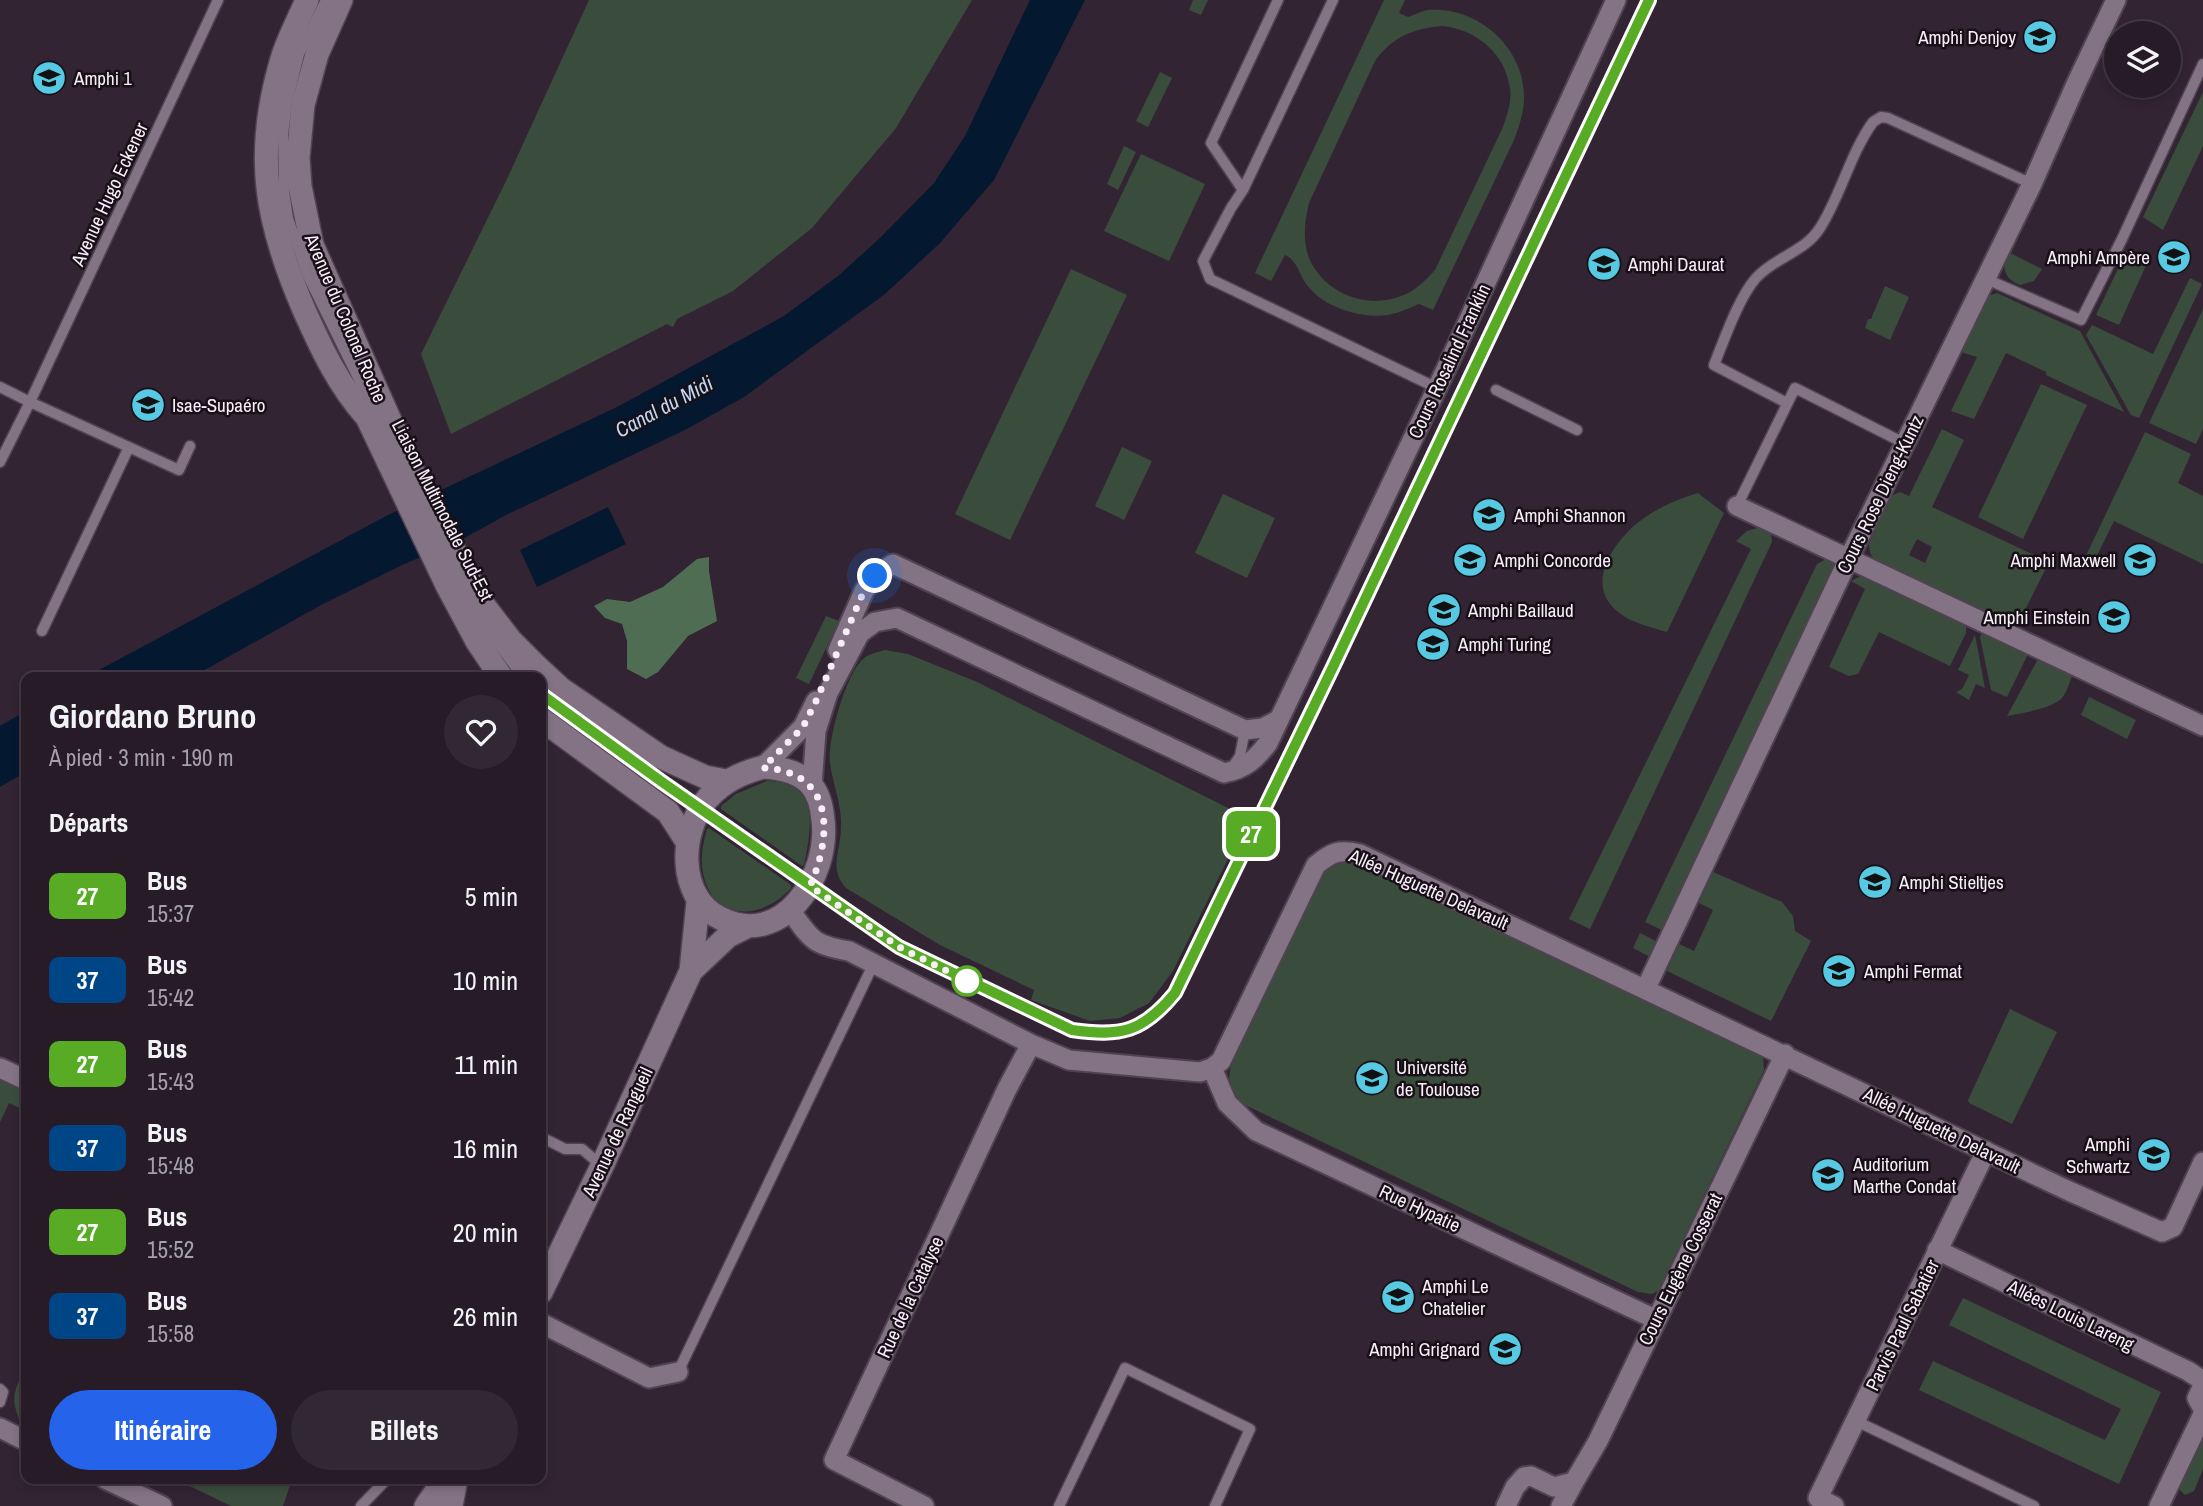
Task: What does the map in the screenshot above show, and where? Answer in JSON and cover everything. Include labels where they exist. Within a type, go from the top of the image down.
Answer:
[{"type":"street","name":"Avenue du Colonel Roche","points":[[307,0],[282,56],[272,98],[266,137],[266,172],[271,217],[297,294],[326,359],[404,474]]},
{"type":"street","name":"Avenue du Colonel Roche","points":[[341,0],[317,54],[303,105],[298,158],[300,186],[316,254],[404,474]]},
{"type":"street","name":"Cours Rosalind Franklin","points":[[1224,773],[1238,770],[1257,758],[1268,743],[1437,388],[1615,0]]},
{"type":"street","name":"Cours Rose Dieng-Kuntz","points":[[1646,988],[1904,443],[2032,184],[2116,0]]},
{"type":"street","points":[[404,474],[457,581],[469,627],[498,672]]},
{"type":"street","points":[[1737,506],[2203,726]]},
{"type":"street","points":[[763,768],[803,727],[864,591],[875,576],[893,564],[1245,730],[1263,728],[1278,720]]},
{"type":"street","points":[[457,581],[511,641],[543,672]]},
{"type":"street","points":[[812,786],[816,731],[828,693],[860,633],[875,622],[897,618],[1224,773]]},
{"type":"street","points":[[546,675],[561,689],[674,764],[705,777],[726,781]]},
{"type":"street","points":[[546,723],[668,812],[688,843]]},
{"type":"street","points":[[744,928],[712,914],[698,902],[689,883],[688,843],[701,808],[726,781],[741,773],[779,768],[797,774],[812,786],[822,807],[823,850],[810,886],[790,910],[811,938],[824,947],[849,951],[1031,1044],[1069,1060],[1200,1072],[1212,1068]]},
{"type":"street","name":"Allée Huguette Delavault","points":[[1212,1068],[1225,1054],[1316,865],[1327,856],[1344,850],[1360,854],[2162,1232],[2173,1227],[2203,1162]]},
{"type":"street","name":"Avenue de Rangueil","points":[[546,1282],[691,971],[698,902]]},
{"type":"street","name":"Avenue de Rangueil","points":[[691,971],[728,936],[774,919],[790,910]]},
{"type":"street","name":"Rue de la Catalyse","points":[[924,1506],[834,1460],[1007,1089],[1031,1044]]},
{"type":"street","name":"Cours Eugène Cosserat","points":[[1560,1506],[1598,1441],[1785,1054]]},
{"type":"street","points":[[0,1068],[21,1078]]},
{"type":"street","name":"Rue Hypatie","points":[[1212,1068],[1227,1103],[1256,1131],[1656,1319]]},
{"type":"street","name":"Parvis Paul Sabatier","points":[[1822,1503],[1856,1421],[1986,1151]]},
{"type":"street","name":"Allées Louis Lareng","points":[[1937,1250],[2188,1371],[2203,1383]]},
{"type":"street","points":[[546,1326],[649,1378],[678,1372]]},
{"type":"street","points":[[2160,1506],[2203,1412],[2196,1398],[2203,1383]]},
{"type":"street","points":[[0,1428],[21,1438]]},
{"type":"street","points":[[1506,1506],[1515,1487],[1524,1477],[1531,1476],[1554,1488],[1574,1482]]},
{"type":"street","points":[[116,1484],[162,1506]]},
{"type":"street","points":[[426,1506],[441,1484]]},
{"type":"street","points":[[451,1506],[455,1484]]},
{"type":"lane","name":"Avenue Hugo Eckener","points":[[0,462],[218,0]]},
{"type":"lane","name":"Liaison Multimodale Sud-Est","points":[[326,0],[299,54],[287,103],[283,135],[284,191],[288,218],[307,274],[404,474]]},
{"type":"lane","points":[[1243,190],[1211,143],[1279,0]]},
{"type":"lane","points":[[1334,0],[1243,190],[1203,261],[1210,279],[1437,388]]},
{"type":"lane","points":[[546,698],[899,947],[1072,1030],[1102,1034],[1126,1031],[1148,1021],[1163,1008],[1181,982],[1649,0]]},
{"type":"lane","points":[[1986,279],[2081,320],[2122,239],[2203,64]]},
{"type":"lane","points":[[1787,403],[1714,365],[1724,339],[1757,277],[1770,266],[1803,247],[1821,227],[1873,121],[1881,117],[1888,118],[2032,184]]},
{"type":"lane","name":"Liaison Multimodale Sud-Est","points":[[344,350],[367,417]]},
{"type":"lane","points":[[0,387],[179,470],[190,446]]},
{"type":"lane","points":[[1737,506],[1795,388],[1904,443]]},
{"type":"lane","points":[[1496,390],[1577,430]]},
{"type":"lane","points":[[42,631],[129,447]]},
{"type":"lane","name":"Liaison Multimodale Sud-Est","points":[[457,581],[472,610],[518,672]]},
{"type":"lane","name":"Liaison Multimodale Sud-Est","points":[[469,627],[517,672]]},
{"type":"lane","points":[[1224,773],[1240,756],[1245,730]]},
{"type":"lane","points":[[678,1372],[873,965]]},
{"type":"lane","points":[[546,1140],[565,1149],[582,1149],[602,1166]]},
{"type":"lane","points":[[1059,1506],[1125,1368],[1250,1429],[1215,1506]]},
{"type":"lane","points":[[0,1389],[3,1392],[0,1402]]},
{"type":"lane","points":[[1856,1421],[2034,1506]]},
{"type":"lane","points":[[360,1506],[382,1484]]},
{"type":"green space","points":[[589,0],[972,0],[896,128],[812,228],[733,291],[677,319],[673,327],[667,324],[451,434],[421,354],[507,179]]},
{"type":"green space","points":[[1193,0],[1208,0],[1201,15],[1189,10]]},
{"type":"green space","points":[[1384,0],[1405,0],[1399,13],[1408,17],[1428,10],[1447,11],[1481,23],[1495,34],[1507,47],[1522,80],[1522,114],[1514,140],[1433,310],[1419,304],[1400,312],[1377,316],[1343,310],[1314,293],[1295,264],[1285,255],[1271,281],[1255,273]],"holes":[[[1443,26],[1478,38],[1503,65],[1510,94],[1503,127],[1435,270],[1411,291],[1387,300],[1372,301],[1344,294],[1321,277],[1307,252],[1305,228],[1309,203],[1375,61],[1404,35]]]},
{"type":"green space","points":[[1160,72],[1172,78],[1148,127],[1136,121]]},
{"type":"green space","points":[[2203,92],[2203,146],[2163,230],[2143,217]]},
{"type":"green space","points":[[1124,146],[1136,152],[1118,190],[1107,184]]},
{"type":"green space","points":[[1141,154],[1205,184],[1169,261],[1104,231]]},
{"type":"green space","points":[[2127,250],[2149,259],[2119,325],[2096,315]]},
{"type":"green space","points":[[2008,252],[2042,269],[2034,281],[2020,285],[2007,276],[2005,263]]},
{"type":"green space","points":[[1071,269],[1127,295],[1010,540],[955,514]]},
{"type":"green space","points":[[2190,278],[2202,284],[2139,418],[2131,415],[2086,335],[2092,325],[2153,354]]},
{"type":"green space","points":[[1885,286],[1909,297],[1890,340],[1865,328]]},
{"type":"green space","points":[[1997,293],[2080,331],[2124,412],[2006,353],[1974,419],[1951,411],[1977,357],[1961,352],[1988,296]]},
{"type":"green space","points":[[2203,309],[2203,429],[2196,444],[2149,423]]},
{"type":"green space","points":[[2041,384],[2087,405],[2023,539],[1978,517]]},
{"type":"green space","points":[[1942,429],[1964,440],[1932,507],[2049,562],[2020,620],[2002,622],[2003,620],[1994,614],[1992,617],[1875,561],[1869,544],[1891,496],[1900,492],[1909,496]],"holes":[[[1917,539],[1932,547],[1925,563],[1909,555]]]},
{"type":"green space","points":[[2145,432],[2191,454],[2178,483],[2203,496],[2203,564],[2114,521],[2090,570],[2081,566]]},
{"type":"green space","points":[[1122,447],[1152,461],[1124,520],[1095,506]]},
{"type":"green space","points":[[1698,493],[1724,513],[1667,632],[1628,619],[1607,600],[1603,588],[1606,563],[1621,540],[1647,516],[1668,504]]},
{"type":"green space","points":[[1223,494],[1275,518],[1247,578],[1195,553]]},
{"type":"green space","points":[[1761,527],[1771,533],[1772,542],[1590,929],[1569,919],[1751,549],[1736,541],[1747,531]]},
{"type":"green space","points":[[709,557],[717,621],[688,636],[658,672],[646,679],[627,669],[627,641],[622,624],[605,618],[594,606],[607,599],[630,602],[663,587],[697,559]]},
{"type":"green space","points":[[1828,558],[1835,562],[1837,568],[1666,932],[1645,922],[1817,564]]},
{"type":"green space","points":[[1867,577],[1966,624],[1966,633],[1950,666],[1879,632],[1858,674],[1849,676],[1829,667],[1865,589],[1851,581]]},
{"type":"green space","points":[[826,616],[839,621],[809,684],[796,678]]},
{"type":"green space","points":[[1983,631],[2029,652],[2007,697],[1991,690],[1980,637]]},
{"type":"green space","points":[[1975,635],[1985,688],[1976,684],[1969,700],[1956,692],[1962,689],[1969,675],[1958,670]]},
{"type":"green space","points":[[885,650],[908,654],[977,682],[1248,818],[1173,971],[1149,1003],[1120,1018],[1090,1021],[1031,1000],[1034,990],[940,945],[846,888],[837,866],[841,819],[830,763],[831,740],[843,695],[855,669],[866,657]]},
{"type":"green space","points":[[2039,657],[2073,673],[2065,694],[2050,705],[2007,716]]},
{"type":"green space","points":[[2089,697],[2136,720],[2127,739],[2081,715]]},
{"type":"green space","points":[[767,781],[784,783],[796,789],[804,798],[810,822],[802,866],[721,809],[721,806],[736,794]]},
{"type":"green space","points":[[709,828],[791,885],[791,888],[780,899],[753,910],[728,908],[717,901],[709,889],[702,867],[703,845]]},
{"type":"green space","points":[[1341,861],[1360,862],[1759,1052],[1763,1057],[1764,1070],[1658,1291],[1652,1294],[1638,1292],[1245,1105],[1235,1095],[1229,1078],[1234,1059],[1322,873]]},
{"type":"green space","points":[[1713,872],[1782,902],[1793,916],[1795,931],[1811,941],[1771,1021],[1667,971],[1679,944],[1694,951],[1713,910],[1699,903]]},
{"type":"green space","points":[[1640,933],[1660,943],[1654,959],[1633,948]]},
{"type":"green space","points":[[2010,1009],[2057,1032],[2012,1124],[1969,1103],[1968,1100]]},
{"type":"green space","points":[[0,1077],[21,1087],[21,1109],[9,1103],[0,1122]]},
{"type":"green space","points":[[1963,1298],[2161,1392],[2119,1484],[1919,1390],[1933,1361],[2105,1440],[2121,1409],[1949,1325]]},
{"type":"green space","points":[[21,1378],[21,1424],[14,1401]]},
{"type":"green space","points":[[2203,1435],[2203,1469],[2194,1491],[2185,1495],[2179,1485]]},
{"type":"green space","points":[[185,1484],[290,1484],[283,1506],[231,1506]]},
{"type":"water","name":"Canal du Midi","points":[[1030,0],[1085,0],[994,180],[940,243],[885,294],[744,397],[685,430],[506,515],[459,541],[402,565],[321,605],[201,672],[95,672],[386,516],[617,407],[784,316],[838,276],[880,238],[934,183],[965,136]]},
{"type":"water","points":[[608,507],[626,544],[537,587],[520,550]]},
{"type":"water","points":[[21,714],[21,775],[0,787],[0,726]]},
{"type":"bus line","name":"27","points":[[546,698],[899,947],[1072,1030],[1102,1034],[1126,1031],[1148,1021],[1175,993],[1332,669],[1649,0]]},
{"type":"place","name":"Amphi Denjoy","points":[[2040,37]]},
{"type":"place","name":"Amphi 1","points":[[49,78]]},
{"type":"place","name":"Amphi Ampère","points":[[2174,257]]},
{"type":"place","name":"Amphi Daurat","points":[[1604,264]]},
{"type":"place","name":"Isae-Supaéro","points":[[148,405]]},
{"type":"place","name":"Amphi Shannon","points":[[1489,515]]},
{"type":"place","name":"Amphi Concorde","points":[[1470,560]]},
{"type":"place","name":"Amphi Maxwell","points":[[2140,560]]},
{"type":"place","name":"Amphi Baillaud","points":[[1444,610]]},
{"type":"place","name":"Amphi Einstein","points":[[2114,617]]},
{"type":"place","name":"Amphi Turing","points":[[1433,644]]},
{"type":"place","name":"Amphi Stieltjes","points":[[1875,882]]},
{"type":"place","name":"Amphi Fermat","points":[[1839,971]]},
{"type":"place","name":"Université de Toulouse","points":[[1372,1078]]},
{"type":"place","name":"Amphi Schwartz","points":[[2154,1155]]},
{"type":"place","name":"Auditorium Marthe Condat","points":[[1828,1175]]},
{"type":"place","name":"Amphi Le Chatelier","points":[[1398,1297]]},
{"type":"place","name":"Amphi Grignard","points":[[1505,1349]]},
{"type":"route","points":[[875,576],[864,591],[803,727],[763,768],[779,768],[797,774],[812,786],[822,807],[823,850],[810,886],[899,947],[967,981]]}]
